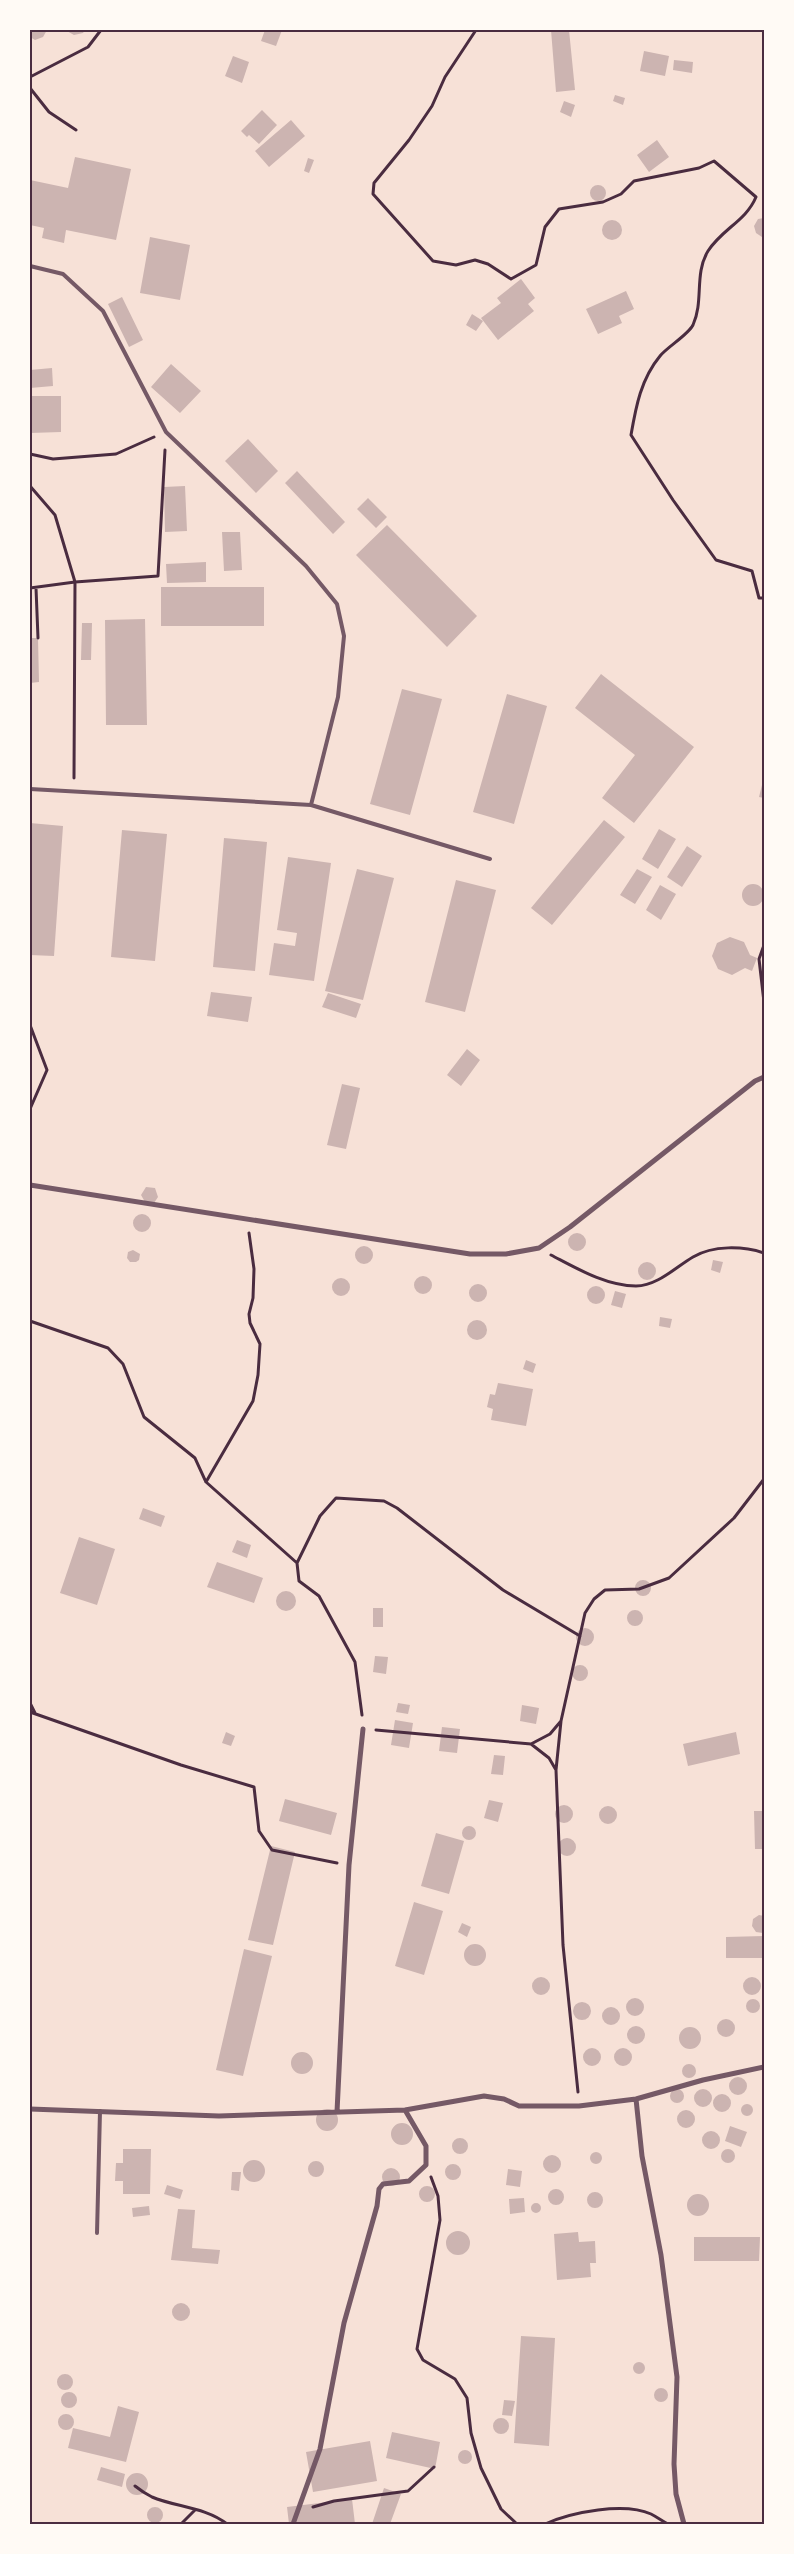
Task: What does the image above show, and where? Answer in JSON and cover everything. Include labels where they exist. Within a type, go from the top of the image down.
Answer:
[{"type":"street","points":[[30,1185],[470,1254],[506,1254],[539,1248],[570,1227],[755,1081],[764,1077]]},
{"type":"street","points":[[337,2112],[349,1865],[363,1729]]},
{"type":"street","points":[[30,2109],[219,2116],[405,2110],[484,2096],[504,2099],[519,2106],[579,2106],[636,2099],[764,2067]]},
{"type":"street","points":[[636,2099],[642,2156],[661,2255],[677,2377],[674,2464],[676,2494],[684,2524]]},
{"type":"street","points":[[293,2524],[320,2449],[344,2323],[379,2189],[383,2184],[409,2181],[426,2165],[426,2146],[405,2110]]},
{"type":"lane","points":[[30,266],[63,274],[103,311],[166,432],[306,566],[337,604],[344,636],[338,697],[311,805]]},
{"type":"lane","points":[[30,789],[311,805],[490,858]]},
{"type":"lane","points":[[97,2234],[100,2111]]},
{"type":"path","points":[[30,77],[88,47],[101,30]]},
{"type":"path","points":[[476,30],[445,77],[432,106],[409,140],[374,183],[374,194],[434,261],[456,265],[475,260],[488,264],[511,279],[536,265],[545,227],[559,209],[603,202],[621,194],[634,181],[699,168],[714,161],[756,197],[750,210],[708,251],[698,276],[698,304],[693,326],[659,357],[640,390],[630,434],[673,500],[716,560],[752,572],[759,598],[764,598]]},
{"type":"path","points":[[30,88],[49,112],[76,130]]},
{"type":"path","points":[[30,454],[53,459],[116,454],[166,432],[158,576],[76,582],[30,588]]},
{"type":"path","points":[[30,486],[55,515],[76,582],[74,792]]},
{"type":"path","points":[[36,588],[38,638]]},
{"type":"path","points":[[764,945],[759,959],[764,1002]]},
{"type":"path","points":[[30,1025],[47,1070],[30,1108]]},
{"type":"path","points":[[206,1482],[254,1401],[260,1344],[250,1324],[248,1314],[253,1298],[254,1269],[247,1220]]},
{"type":"path","points":[[539,1248],[583,1272],[608,1281],[636,1286],[650,1284],[695,1256],[710,1251],[732,1248],[764,1253]]},
{"type":"path","points":[[30,1321],[108,1348],[123,1364],[144,1417],[195,1458],[206,1482],[297,1563]]},
{"type":"path","points":[[579,2106],[563,1945],[556,1770],[561,1720],[585,1613],[594,1599],[606,1590],[639,1589],[669,1578],[734,1518],[764,1479]]},
{"type":"path","points":[[556,1770],[549,1758],[531,1744],[363,1729],[355,1662],[319,1596],[299,1581],[297,1563],[320,1516],[336,1498],[384,1501],[398,1508],[503,1590],[580,1636]]},
{"type":"path","points":[[30,1703],[35,1713]]},
{"type":"path","points":[[30,1712],[182,1765],[254,1787],[259,1831],[272,1850],[349,1865]]},
{"type":"path","points":[[531,1744],[550,1734],[561,1720]]},
{"type":"path","points":[[426,2165],[438,2196],[440,2220],[417,2348],[423,2360],[455,2379],[467,2398],[471,2432],[482,2468],[501,2509],[517,2524]]},
{"type":"path","points":[[299,2510],[334,2500],[408,2490],[434,2467]]},
{"type":"path","points":[[135,2486],[153,2497],[195,2510],[221,2520],[226,2524]]},
{"type":"path","points":[[545,2524],[558,2518],[608,2508],[650,2514],[668,2524]]},
{"type":"path","points":[[181,2524],[195,2510]]},
{"type":"building","points":[[30,30],[47,30],[43,37],[35,40],[30,37]]},
{"type":"building","points":[[65,30],[85,30],[83,33],[74,35]]},
{"type":"building","points":[[265,30],[282,30],[276,46],[261,41]]},
{"type":"building","points":[[551,30],[569,30],[575,90],[556,92]]},
{"type":"building","points":[[644,51],[669,56],[665,76],[640,71]]},
{"type":"building","points":[[233,56],[249,62],[242,83],[225,76]]},
{"type":"building","points":[[674,60],[693,62],[692,73],[673,70]]},
{"type":"building","points":[[615,95],[625,98],[623,105],[613,101]]},
{"type":"building","points":[[564,101],[575,105],[571,117],[560,112]]},
{"type":"building","points":[[262,110],[277,125],[259,144],[241,131]]},
{"type":"building","points":[[291,120],[305,136],[269,167],[255,151]]},
{"type":"building","points":[[657,140],[669,157],[649,172],[637,155]]},
{"type":"building","points":[[75,157],[131,169],[116,240],[66,230],[64,243],[42,238],[44,228],[30,225],[30,180],[68,188]]},
{"type":"building","points":[[308,158],[314,160],[309,173],[304,171]]},
{"type":"building","points":[[598,185],[606,193],[598,201],[590,193]]},
{"type":"building","points":[[764,218],[764,236],[762,237],[756,233],[754,226],[758,219]]},
{"type":"building","points":[[612,220],[619,223],[622,230],[619,237],[612,240],[605,237],[602,230],[605,223]]},
{"type":"building","points":[[150,237],[190,245],[180,300],[140,293]]},
{"type":"building","points":[[521,279],[535,298],[528,304],[534,311],[498,340],[481,318],[501,303],[497,298]]},
{"type":"building","points":[[626,291],[634,309],[619,316],[622,323],[598,334],[586,309]]},
{"type":"building","points":[[122,297],[143,340],[129,347],[108,304]]},
{"type":"building","points":[[472,314],[483,321],[476,331],[466,325]]},
{"type":"building","points":[[171,364],[201,391],[180,413],[151,387]]},
{"type":"building","points":[[52,368],[53,386],[30,388],[30,370]]},
{"type":"building","points":[[30,396],[61,396],[61,432],[30,433]]},
{"type":"building","points":[[248,439],[278,471],[256,493],[225,461]]},
{"type":"building","points":[[297,471],[345,522],[333,534],[285,483]]},
{"type":"building","points":[[185,486],[187,531],[165,532],[164,487]]},
{"type":"building","points":[[368,498],[387,517],[376,528],[357,509]]},
{"type":"building","points":[[387,525],[477,616],[447,647],[356,555]]},
{"type":"building","points":[[222,532],[240,532],[242,570],[224,571]]},
{"type":"building","points":[[206,562],[206,582],[167,583],[166,564]]},
{"type":"building","points":[[161,587],[264,587],[264,626],[161,626]]},
{"type":"building","points":[[145,619],[147,725],[106,725],[105,620]]},
{"type":"building","points":[[82,623],[92,623],[91,660],[81,660]]},
{"type":"building","points":[[30,638],[38,638],[39,682],[30,683]]},
{"type":"building","points":[[601,674],[694,747],[634,823],[602,798],[635,755],[575,708]]},
{"type":"building","points":[[402,689],[442,699],[410,815],[370,804]]},
{"type":"building","points":[[507,694],[547,706],[514,824],[473,812]]},
{"type":"building","points":[[764,781],[764,798],[759,797]]},
{"type":"building","points":[[604,820],[625,837],[552,925],[531,908]]},
{"type":"building","points":[[30,823],[63,826],[54,956],[30,955]]},
{"type":"building","points":[[659,829],[676,839],[658,869],[642,859]]},
{"type":"building","points":[[122,830],[167,834],[155,961],[111,957]]},
{"type":"building","points":[[224,838],[267,842],[255,971],[213,967]]},
{"type":"building","points":[[687,846],[702,856],[682,887],[667,877]]},
{"type":"building","points":[[288,857],[331,863],[314,981],[269,975],[274,943],[295,946],[297,933],[277,930]]},
{"type":"building","points":[[357,869],[394,878],[363,1000],[325,991]]},
{"type":"building","points":[[637,869],[652,877],[635,904],[620,895]]},
{"type":"building","points":[[456,880],[496,890],[465,1012],[425,1002]]},
{"type":"building","points":[[753,884],[761,887],[764,895],[761,903],[753,906],[745,903],[742,895],[745,887]]},
{"type":"building","points":[[660,885],[676,894],[661,920],[646,910]]},
{"type":"building","points":[[730,937],[744,942],[750,955],[757,958],[752,971],[745,968],[732,975],[718,969],[712,956],[717,943]]},
{"type":"building","points":[[211,992],[252,997],[248,1022],[207,1016]]},
{"type":"building","points":[[328,993],[361,1004],[356,1018],[322,1007]]},
{"type":"building","points":[[467,1049],[480,1060],[461,1086],[447,1075]]},
{"type":"building","points":[[342,1084],[360,1088],[346,1149],[327,1145]]},
{"type":"building","points":[[146,1187],[155,1188],[158,1197],[154,1203],[145,1202],[141,1195]]},
{"type":"building","points":[[142,1214],[148,1217],[151,1223],[148,1229],[142,1232],[136,1229],[133,1223],[136,1217]]},
{"type":"building","points":[[577,1233],[583,1236],[586,1242],[583,1248],[577,1251],[571,1248],[568,1242],[571,1236]]},
{"type":"building","points":[[364,1246],[372,1251],[373,1255],[368,1263],[364,1264],[356,1259],[355,1255],[360,1247]]},
{"type":"building","points":[[133,1250],[140,1254],[139,1260],[130,1262],[127,1258],[128,1252]]},
{"type":"building","points":[[713,1260],[723,1262],[720,1273],[711,1270]]},
{"type":"building","points":[[647,1262],[655,1267],[656,1271],[651,1279],[647,1280],[639,1275],[638,1271],[643,1263]]},
{"type":"building","points":[[423,1276],[429,1279],[432,1285],[429,1291],[423,1294],[417,1291],[414,1285],[417,1279]]},
{"type":"building","points":[[341,1278],[347,1281],[350,1287],[347,1293],[341,1296],[335,1293],[332,1287],[335,1281]]},
{"type":"building","points":[[478,1284],[484,1287],[487,1293],[484,1299],[478,1302],[472,1299],[469,1293],[472,1287]]},
{"type":"building","points":[[596,1286],[604,1291],[605,1295],[600,1303],[596,1304],[588,1299],[587,1295],[592,1287]]},
{"type":"building","points":[[615,1291],[626,1294],[622,1308],[611,1305]]},
{"type":"building","points":[[660,1317],[672,1319],[670,1328],[659,1326]]},
{"type":"building","points":[[477,1320],[484,1323],[487,1330],[484,1337],[477,1340],[470,1337],[467,1330],[470,1323]]},
{"type":"building","points":[[526,1360],[536,1364],[533,1373],[523,1369]]},
{"type":"building","points":[[498,1383],[533,1389],[526,1426],[491,1420],[493,1409],[487,1407],[490,1394],[495,1395]]},
{"type":"building","points":[[143,1508],[165,1516],[161,1527],[139,1519]]},
{"type":"building","points":[[79,1537],[115,1549],[97,1605],[60,1593]]},
{"type":"building","points":[[237,1540],[251,1545],[247,1558],[232,1552]]},
{"type":"building","points":[[217,1562],[263,1578],[254,1603],[207,1587]]},
{"type":"building","points":[[643,1580],[649,1582],[651,1588],[649,1594],[643,1596],[637,1594],[635,1588],[637,1582]]},
{"type":"building","points":[[286,1591],[293,1594],[296,1601],[293,1608],[286,1611],[279,1608],[276,1601],[279,1594]]},
{"type":"building","points":[[373,1608],[383,1608],[383,1627],[373,1627]]},
{"type":"building","points":[[632,1610],[638,1610],[643,1615],[641,1624],[632,1626],[627,1621],[627,1615]]},
{"type":"building","points":[[585,1628],[591,1631],[594,1637],[591,1643],[585,1646],[579,1643],[576,1637],[579,1631]]},
{"type":"building","points":[[375,1656],[388,1657],[386,1674],[373,1672]]},
{"type":"building","points":[[580,1665],[586,1667],[588,1673],[586,1679],[580,1681],[574,1679],[572,1673],[574,1667]]},
{"type":"building","points":[[398,1703],[410,1705],[408,1714],[396,1712]]},
{"type":"building","points":[[522,1705],[539,1708],[536,1724],[520,1721]]},
{"type":"building","points":[[395,1720],[413,1723],[409,1748],[391,1745]]},
{"type":"building","points":[[442,1727],[460,1729],[457,1753],[439,1751]]},
{"type":"building","points":[[226,1732],[235,1736],[231,1746],[222,1743]]},
{"type":"building","points":[[736,1732],[740,1754],[688,1766],[683,1744]]},
{"type":"building","points":[[494,1755],[505,1756],[503,1775],[491,1774]]},
{"type":"building","points":[[285,1799],[337,1813],[331,1835],[279,1821]]},
{"type":"building","points":[[489,1800],[503,1803],[498,1822],[484,1818]]},
{"type":"building","points":[[564,1805],[570,1808],[573,1814],[570,1820],[564,1823],[558,1820],[555,1814],[558,1808]]},
{"type":"building","points":[[608,1806],[614,1809],[617,1815],[614,1821],[608,1824],[602,1821],[599,1815],[602,1809]]},
{"type":"building","points":[[754,1811],[764,1811],[764,1849],[755,1849]]},
{"type":"building","points":[[469,1826],[474,1828],[476,1833],[474,1838],[469,1840],[464,1838],[462,1833],[464,1828]]},
{"type":"building","points":[[436,1833],[464,1841],[449,1894],[421,1886]]},
{"type":"building","points":[[567,1838],[573,1841],[576,1847],[573,1853],[567,1856],[561,1853],[558,1847],[561,1841]]},
{"type":"building","points":[[271,1846],[295,1852],[273,1945],[248,1940]]},
{"type":"building","points":[[414,1902],[443,1911],[424,1975],[395,1966]]},
{"type":"building","points":[[759,1915],[764,1916],[763,1933],[756,1932],[752,1926],[753,1919]]},
{"type":"building","points":[[462,1923],[471,1927],[467,1937],[458,1932]]},
{"type":"building","points":[[764,1936],[764,1958],[726,1958],[726,1937]]},
{"type":"building","points":[[475,1944],[483,1947],[486,1955],[483,1963],[475,1966],[467,1963],[464,1955],[467,1947]]},
{"type":"building","points":[[244,1949],[272,1956],[243,2076],[216,2070]]},
{"type":"building","points":[[541,1977],[547,1980],[550,1986],[547,1992],[541,1995],[535,1992],[532,1986],[535,1980]]},
{"type":"building","points":[[752,1977],[758,1980],[761,1986],[758,1992],[752,1995],[746,1992],[743,1986],[746,1980]]},
{"type":"building","points":[[635,1998],[641,2001],[644,2007],[641,2013],[635,2016],[629,2013],[626,2007],[629,2001]]},
{"type":"building","points":[[753,1999],[758,2001],[760,2006],[758,2011],[753,2013],[748,2011],[746,2006],[748,2001]]},
{"type":"building","points":[[582,2002],[588,2005],[591,2011],[588,2017],[582,2020],[576,2017],[573,2011],[576,2005]]},
{"type":"building","points":[[611,2007],[617,2010],[620,2016],[617,2022],[611,2025],[605,2022],[602,2016],[605,2010]]},
{"type":"building","points":[[726,2019],[732,2022],[735,2028],[732,2034],[726,2037],[720,2034],[717,2028],[720,2022]]},
{"type":"building","points":[[636,2026],[642,2029],[645,2035],[642,2041],[636,2044],[630,2041],[627,2035],[630,2029]]},
{"type":"building","points":[[690,2027],[698,2030],[701,2038],[698,2046],[690,2049],[682,2046],[679,2038],[682,2030]]},
{"type":"building","points":[[592,2048],[598,2051],[601,2057],[598,2063],[592,2066],[586,2063],[583,2057],[586,2051]]},
{"type":"building","points":[[623,2048],[629,2051],[632,2057],[629,2063],[623,2066],[617,2063],[614,2057],[617,2051]]},
{"type":"building","points":[[302,2052],[310,2055],[313,2063],[310,2071],[302,2074],[294,2071],[291,2063],[294,2055]]},
{"type":"building","points":[[689,2064],[694,2066],[696,2071],[694,2076],[689,2078],[684,2076],[682,2071],[684,2066]]},
{"type":"building","points":[[738,2077],[744,2080],[747,2086],[744,2092],[738,2095],[732,2092],[729,2086],[732,2080]]},
{"type":"building","points":[[677,2089],[682,2091],[684,2096],[682,2101],[677,2103],[672,2101],[670,2096],[672,2091]]},
{"type":"building","points":[[703,2089],[709,2092],[712,2098],[709,2104],[703,2107],[697,2104],[694,2098],[697,2092]]},
{"type":"building","points":[[722,2094],[728,2097],[731,2103],[728,2109],[722,2112],[716,2109],[713,2103],[716,2097]]},
{"type":"building","points":[[747,2104],[753,2110],[747,2116],[741,2110]]},
{"type":"building","points":[[327,2109],[335,2112],[338,2120],[335,2128],[327,2131],[319,2128],[316,2120],[319,2112]]},
{"type":"building","points":[[686,2110],[692,2113],[695,2119],[692,2125],[686,2128],[680,2125],[677,2119],[680,2113]]},
{"type":"building","points":[[402,2123],[410,2126],[413,2134],[410,2142],[402,2145],[394,2142],[391,2134],[394,2126]]},
{"type":"building","points":[[730,2126],[747,2132],[741,2147],[725,2141]]},
{"type":"building","points":[[711,2131],[717,2134],[720,2140],[717,2146],[711,2149],[705,2146],[702,2140],[705,2134]]},
{"type":"building","points":[[460,2138],[468,2146],[460,2154],[452,2146]]},
{"type":"building","points":[[123,2149],[151,2149],[150,2194],[123,2194],[123,2181],[115,2181],[116,2163],[123,2163]]},
{"type":"building","points":[[728,2149],[733,2151],[735,2156],[733,2161],[728,2163],[723,2161],[721,2156],[723,2151]]},
{"type":"building","points":[[594,2152],[598,2152],[602,2158],[598,2164],[594,2164],[590,2160],[590,2156]]},
{"type":"building","points":[[552,2155],[558,2158],[561,2164],[558,2170],[552,2173],[546,2170],[543,2164],[546,2158]]},
{"type":"building","points":[[254,2160],[262,2163],[265,2171],[262,2179],[254,2182],[246,2179],[243,2171],[246,2163]]},
{"type":"building","points":[[316,2161],[324,2169],[316,2177],[308,2169]]},
{"type":"building","points":[[453,2164],[461,2172],[453,2180],[445,2172]]},
{"type":"building","points":[[391,2168],[397,2171],[400,2177],[397,2183],[391,2186],[385,2183],[382,2177],[385,2171]]},
{"type":"building","points":[[508,2169],[522,2171],[520,2187],[506,2185]]},
{"type":"building","points":[[232,2172],[241,2172],[239,2191],[231,2190]]},
{"type":"building","points":[[167,2185],[183,2190],[180,2199],[164,2194]]},
{"type":"building","points":[[427,2186],[435,2194],[427,2202],[419,2194]]},
{"type":"building","points":[[556,2189],[564,2197],[556,2205],[548,2197]]},
{"type":"building","points":[[595,2192],[603,2200],[595,2208],[587,2200]]},
{"type":"building","points":[[698,2194],[706,2197],[709,2205],[706,2213],[698,2216],[690,2213],[687,2205],[690,2197]]},
{"type":"building","points":[[524,2198],[525,2212],[510,2214],[509,2199]]},
{"type":"building","points":[[534,2203],[538,2203],[541,2208],[540,2212],[534,2213],[531,2210],[531,2206]]},
{"type":"building","points":[[149,2206],[150,2215],[133,2217],[132,2208]]},
{"type":"building","points":[[178,2209],[195,2210],[192,2248],[220,2250],[218,2264],[171,2260]]},
{"type":"building","points":[[458,2231],[463,2232],[469,2238],[469,2248],[463,2254],[458,2255],[453,2254],[447,2248],[446,2243],[447,2238],[453,2232]]},
{"type":"building","points":[[578,2232],[579,2242],[595,2241],[596,2263],[590,2263],[591,2277],[557,2280],[554,2234]]},
{"type":"building","points":[[694,2237],[760,2237],[759,2261],[694,2261]]},
{"type":"building","points":[[181,2303],[187,2306],[190,2312],[187,2318],[181,2321],[175,2318],[172,2312],[175,2306]]},
{"type":"building","points":[[521,2336],[555,2338],[549,2446],[514,2443]]},
{"type":"building","points":[[637,2362],[641,2362],[645,2368],[641,2374],[637,2374],[633,2370],[633,2366]]},
{"type":"building","points":[[65,2374],[73,2382],[65,2390],[57,2382]]},
{"type":"building","points":[[661,2388],[666,2390],[668,2395],[666,2400],[661,2402],[656,2400],[654,2395],[656,2390]]},
{"type":"building","points":[[69,2392],[77,2400],[69,2408],[61,2400]]},
{"type":"building","points":[[504,2400],[515,2401],[512,2416],[502,2415]]},
{"type":"building","points":[[118,2406],[139,2412],[126,2462],[68,2448],[73,2428],[110,2437]]},
{"type":"building","points":[[66,2414],[74,2422],[66,2430],[58,2422]]},
{"type":"building","points":[[501,2418],[509,2426],[501,2434],[493,2426]]},
{"type":"building","points":[[392,2432],[440,2442],[435,2469],[386,2458]]},
{"type":"building","points":[[370,2441],[377,2481],[313,2492],[306,2452]]},
{"type":"building","points":[[465,2450],[470,2452],[472,2457],[470,2462],[465,2464],[460,2462],[458,2457],[460,2452]]},
{"type":"building","points":[[101,2467],[125,2474],[122,2487],[97,2480]]},
{"type":"building","points":[[137,2473],[145,2476],[148,2484],[145,2492],[137,2495],[129,2492],[126,2484],[129,2476]]},
{"type":"building","points":[[384,2488],[401,2494],[390,2524],[372,2524]]},
{"type":"building","points":[[352,2499],[355,2524],[289,2524],[287,2507]]},
{"type":"building","points":[[155,2507],[163,2515],[155,2523],[147,2515]]}]
